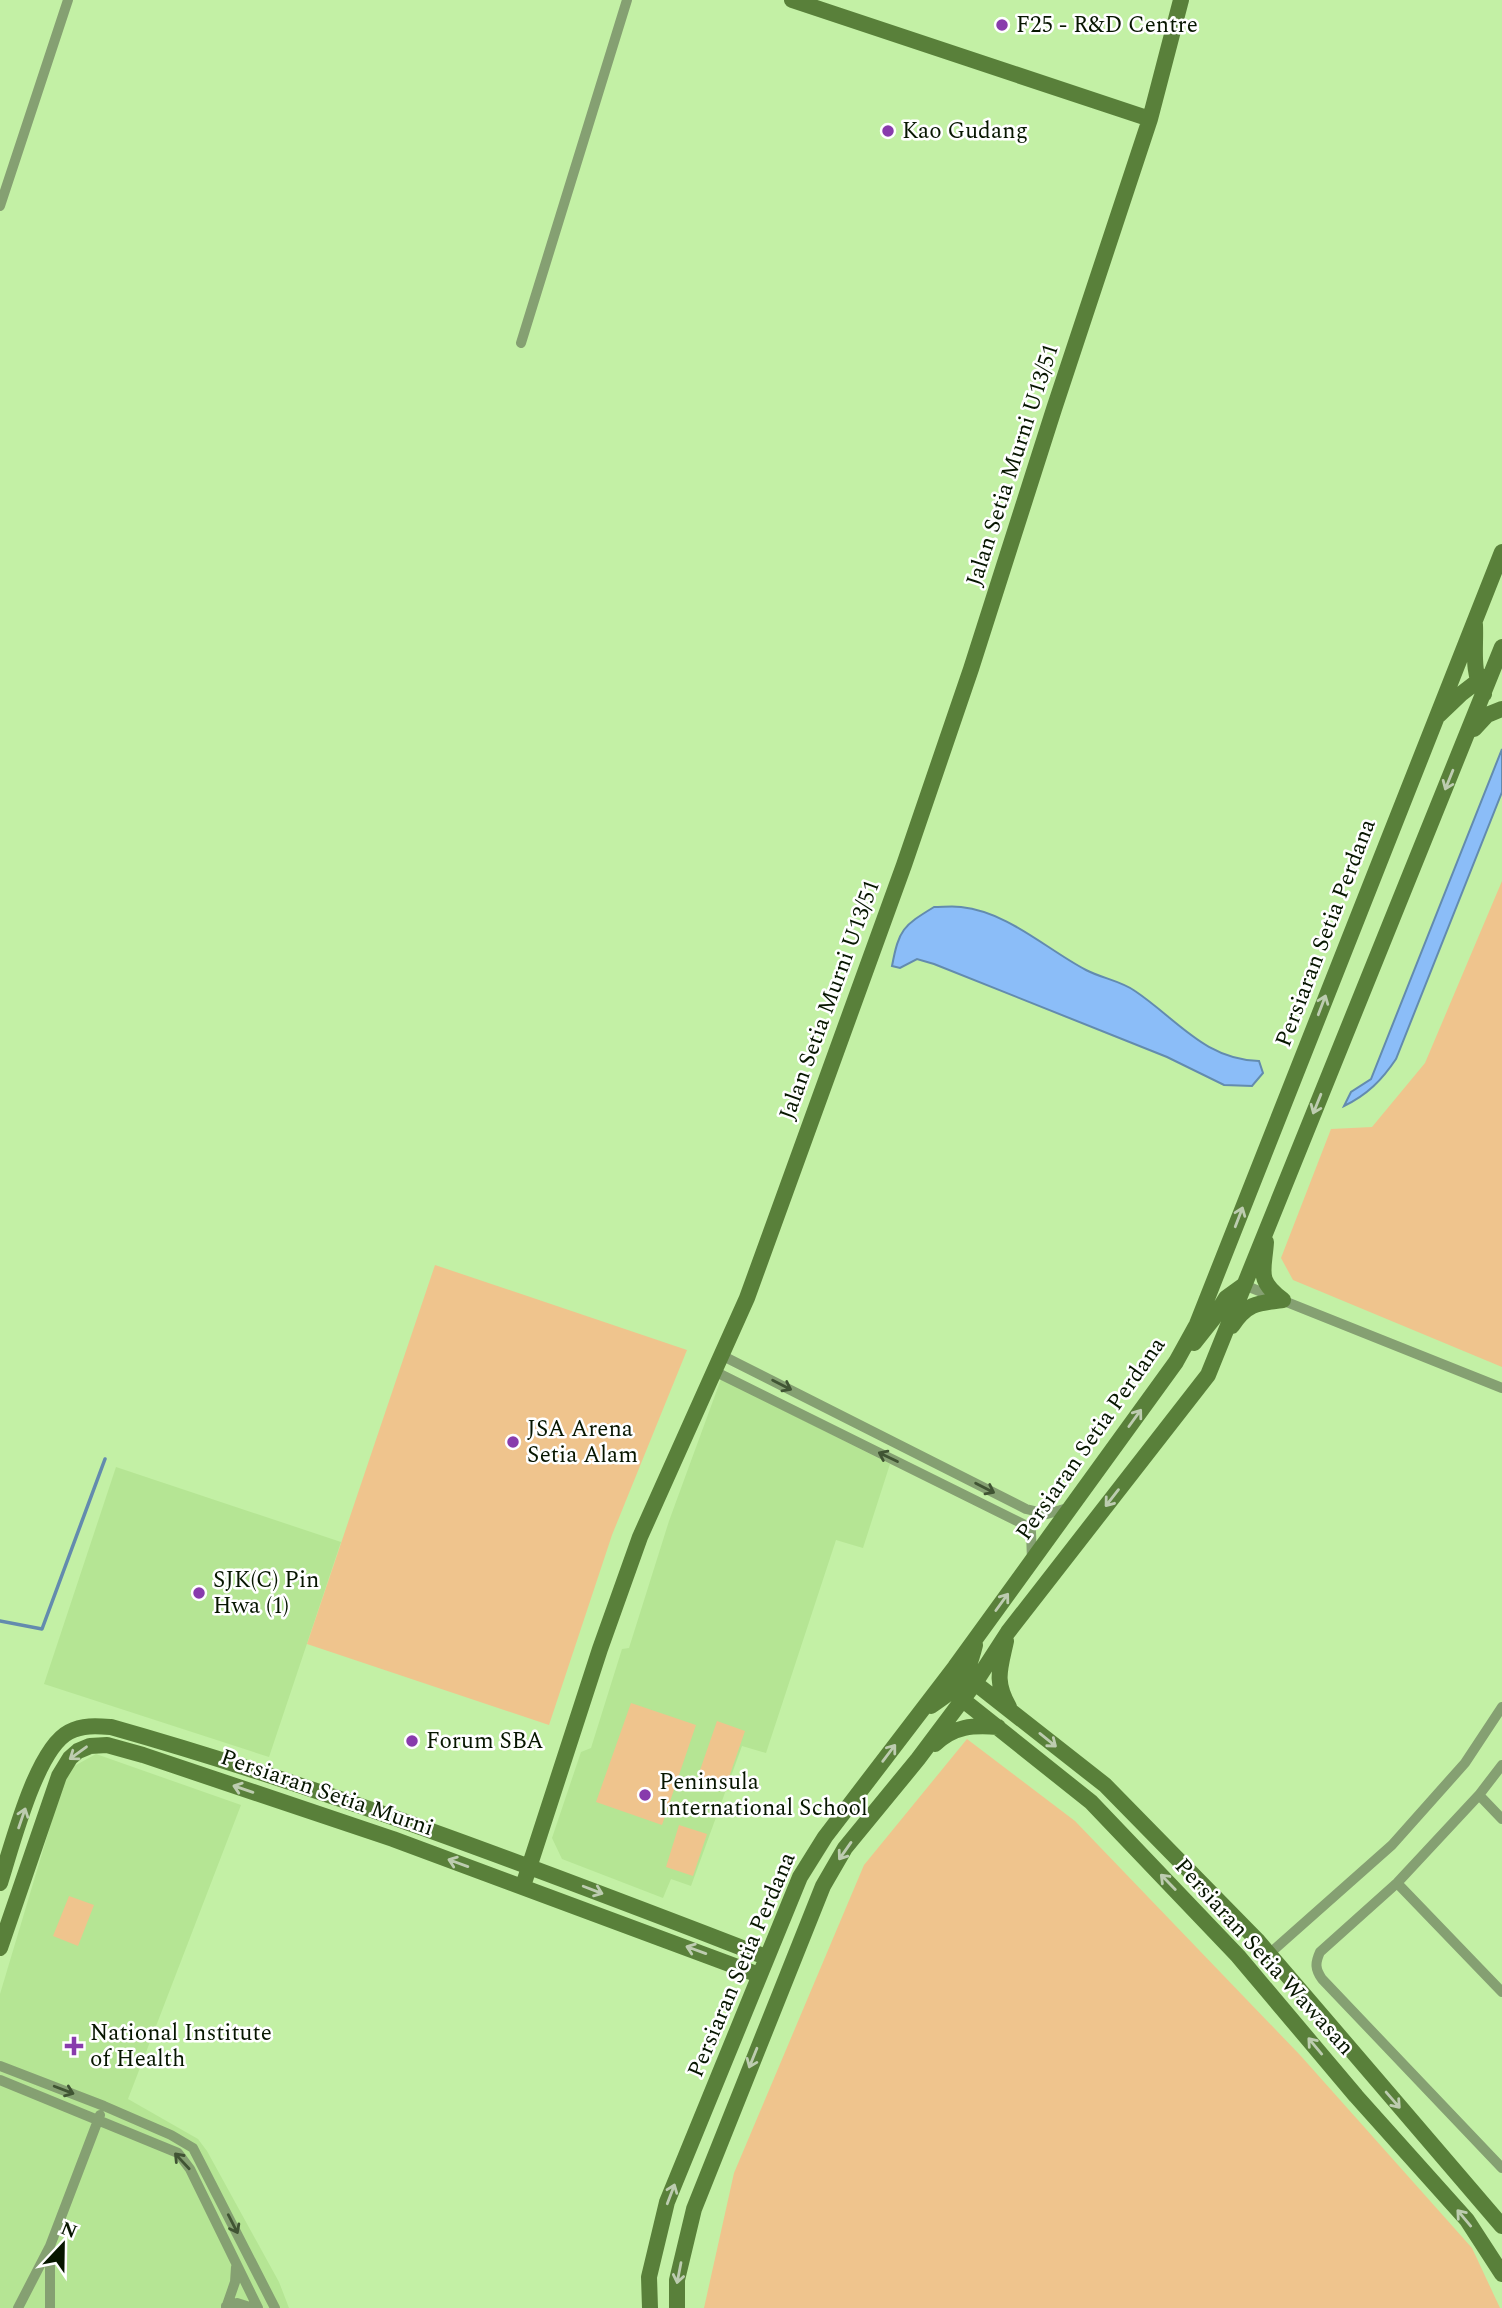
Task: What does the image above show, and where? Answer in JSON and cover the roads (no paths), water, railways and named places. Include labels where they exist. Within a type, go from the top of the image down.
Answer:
[{"type":"street","points":[[0,206],[68,0]]},
{"type":"street","points":[[520,343],[627,0]]},
{"type":"street","points":[[792,0],[1150,119]]},
{"type":"street","name":"Jalan Setia Murni U13/51","points":[[523,1886],[640,1537],[747,1298],[913,839],[1150,119],[1181,0]]},
{"type":"street","name":"Persiaran Setia Perdana","points":[[650,2308],[649,2277],[667,2202],[738,2028],[767,1967],[783,1916],[800,1877],[825,1837],[977,1637],[1180,1356],[1197,1324],[1502,552]]},
{"type":"street","points":[[1475,619],[1474,664],[1480,687],[1502,701]]},
{"type":"street","name":"Persiaran Setia Perdana","points":[[677,2308],[677,2280],[694,2209],[822,1886],[845,1849],[918,1759],[1008,1632],[1208,1375],[1465,741],[1480,687],[1497,674],[1502,647]]},
{"type":"street","points":[[1435,719],[1480,687]]},
{"type":"street","points":[[1465,741],[1483,718],[1502,709]]},
{"type":"street","points":[[1268,1225],[1263,1275],[1271,1291],[1283,1300]]},
{"type":"street","points":[[1180,1356],[1200,1337],[1226,1297],[1244,1285],[1502,1388]]},
{"type":"street","points":[[1221,1344],[1243,1311],[1255,1303],[1283,1300]]},
{"type":"street","points":[[721,1355],[1026,1509],[1047,1514],[1071,1507]]},
{"type":"street","points":[[714,1371],[1025,1525],[1031,1532],[1032,1560]]},
{"type":"street","points":[[1008,1632],[999,1681],[1001,1693],[1010,1709]]},
{"type":"street","points":[[917,1716],[966,1689],[977,1637]]},
{"type":"street","name":"Persiaran Setia Wawasan","points":[[966,1689],[1010,1709],[1105,1785],[1269,1954],[1502,2226]]},
{"type":"street","name":"Persiaran Setia Wawasan","points":[[966,1689],[998,1727],[1091,1802],[1235,1952],[1356,2096],[1466,2220],[1502,2274]]},
{"type":"street","points":[[1264,1986],[1269,1954],[1392,1844],[1465,1763],[1502,1707]]},
{"type":"street","name":"Persiaran Setia Murni","points":[[0,1883],[38,1771],[50,1748],[67,1733],[86,1726],[111,1727],[365,1807],[498,1854],[735,1945],[767,1967]]},
{"type":"street","points":[[918,1759],[943,1736],[958,1729],[967,1726],[998,1727]]},
{"type":"street","name":"Persiaran Setia Murni","points":[[0,1948],[60,1776],[70,1758],[78,1751],[90,1746],[107,1745],[393,1839],[729,1963],[767,1967]]},
{"type":"street","points":[[1502,1765],[1479,1795],[1397,1883],[1320,1952],[1316,1961],[1317,1971],[1322,1979],[1502,2168]]},
{"type":"street","points":[[1479,1795],[1502,1819]]},
{"type":"street","points":[[498,1854],[523,1851],[537,1840],[542,1854],[566,1880]]},
{"type":"street","points":[[1397,1883],[1502,1992]]},
{"type":"street","points":[[735,1945],[761,1939],[783,1916]]},
{"type":"street","points":[[772,2011],[771,1999],[777,1982],[767,1967],[783,1964],[802,1937]]},
{"type":"street","points":[[1235,1952],[1269,1954]]},
{"type":"street","points":[[729,1963],[742,1980],[745,1990],[738,2028]]},
{"type":"street","points":[[0,2066],[104,2106],[171,2135],[193,2148],[275,2308]]},
{"type":"street","points":[[0,2080],[178,2153],[185,2160],[255,2308]]},
{"type":"street","points":[[18,2308],[50,2246],[104,2106]]},
{"type":"street","points":[[50,2246],[50,2308]]},
{"type":"street","points":[[226,2307],[235,2282],[236,2264]]},
{"type":"street","points":[[226,2307],[237,2303],[255,2308]]},
{"type":"water","points":[[1502,749],[1502,792],[1396,1059],[1373,1086],[1344,1106],[1351,1092],[1371,1079]]},
{"type":"water","points":[[934,907],[978,910],[1011,924],[1086,970],[1129,988],[1207,1046],[1240,1059],[1259,1061],[1263,1073],[1252,1086],[1224,1085],[1167,1057],[934,964],[917,959],[900,968],[892,966],[897,944],[904,930]]},
{"type":"waterway","points":[[0,1621],[42,1629],[105,1459]]},
{"type":"place","name":"F25 - R&D Centre","points":[[1002,25]]},
{"type":"place","name":"Kao Gudang","points":[[888,131]]},
{"type":"place","name":"JSA Arena Setia Alam","points":[[513,1442]]},
{"type":"place","name":"SJK(C) Pin Hwa (1)","points":[[199,1593]]},
{"type":"place","name":"Forum SBA","points":[[412,1741]]},
{"type":"place","name":"Peninsula International School","points":[[645,1795]]},
{"type":"place","name":"National Institute of Health","points":[[74,2046]]}]
